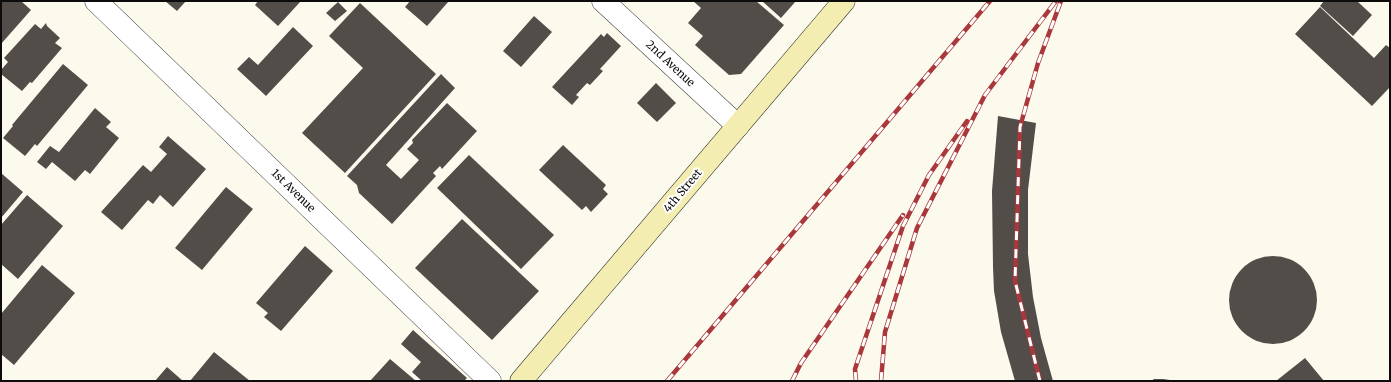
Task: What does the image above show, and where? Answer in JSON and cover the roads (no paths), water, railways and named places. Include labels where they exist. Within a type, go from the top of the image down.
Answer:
[{"type":"main road","name":"4th Street","points":[[521,381],[844,1]]},
{"type":"street","name":"1st Avenue","points":[[96,1],[490,381]]},
{"type":"street","name":"2nd Avenue","points":[[603,1],[738,126]]},
{"type":"railway","points":[[667,381],[990,1]]},
{"type":"railway","points":[[881,381],[885,332],[917,228],[985,95],[1056,1]]},
{"type":"railway","points":[[1040,381],[1015,281],[1020,127],[1038,63],[1061,1]]},
{"type":"railway","points":[[856,381],[855,369],[903,226],[929,175],[967,121]]},
{"type":"railway","points":[[792,381],[801,363],[903,215]]}]
